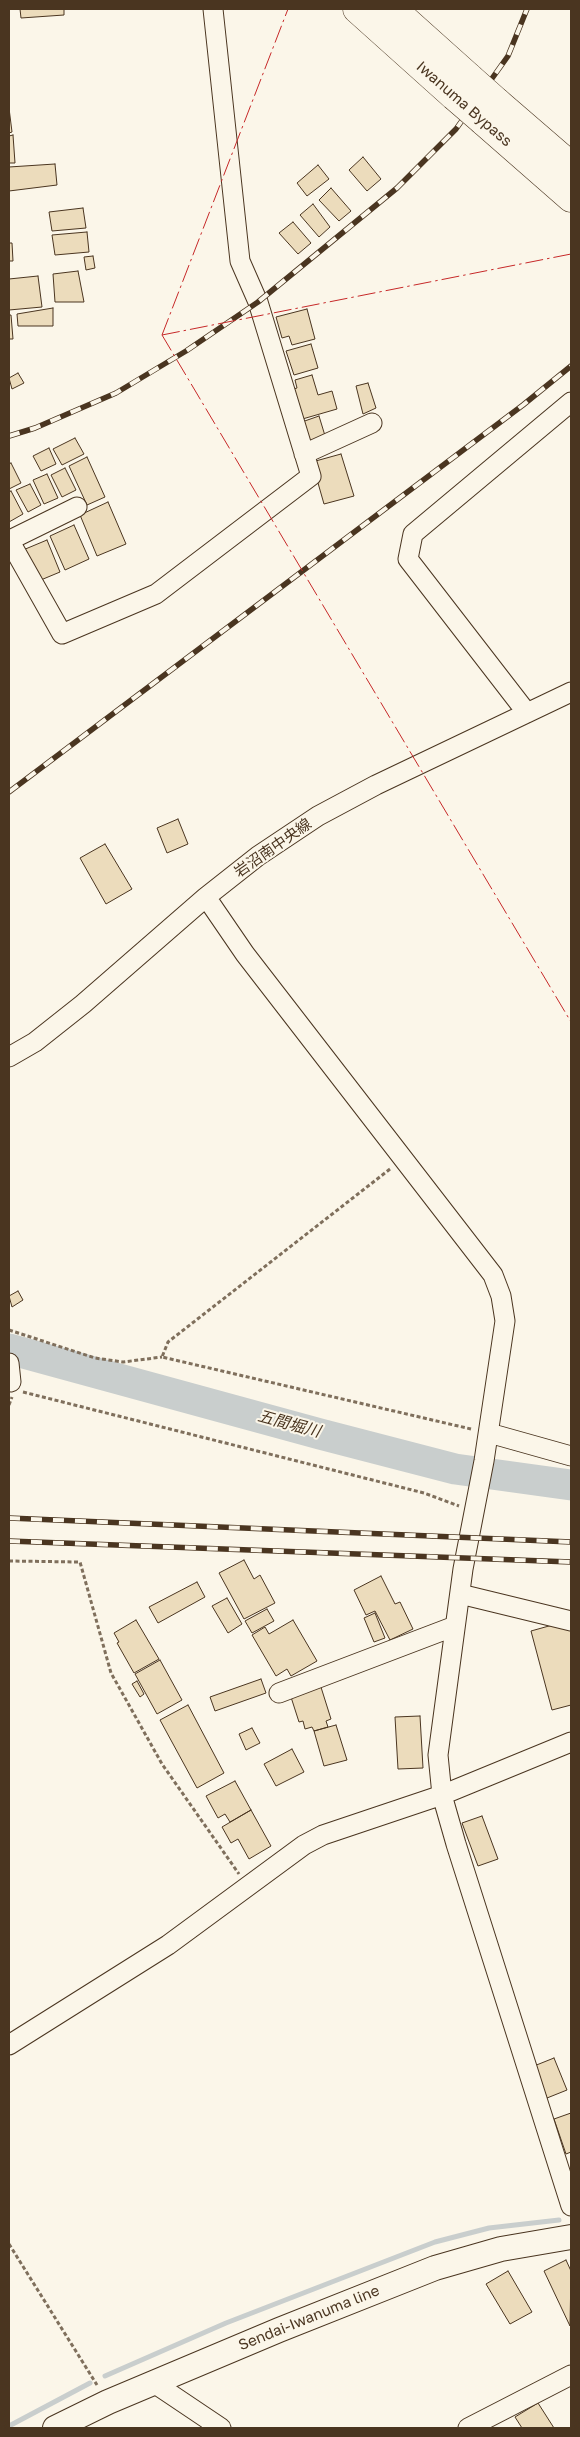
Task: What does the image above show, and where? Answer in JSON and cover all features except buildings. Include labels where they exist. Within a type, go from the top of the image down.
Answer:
[{"type":"highway","name":"Iwanuma Bypass","points":[[357,9],[462,87],[490,111],[571,166]]},
{"type":"highway","name":"Iwanuma Bypass","points":[[393,9],[462,87]]},
{"type":"highway","name":"Iwanuma Bypass","points":[[490,111],[571,198]]},
{"type":"main road","name":"Sendai-Iwanuma line","points":[[55,2428],[108,2402],[287,2326],[435,2268],[501,2249],[571,2237]]},
{"type":"street","points":[[77,507],[10,540],[62,634],[156,594],[311,476],[258,302],[240,261],[213,9]]},
{"type":"street","points":[[527,713],[408,559],[413,534],[571,402]]},
{"type":"street","points":[[304,454],[372,423]]},
{"type":"street","name":"岩沼南中央線","points":[[9,1057],[35,1042],[83,1004],[206,897],[258,856],[318,816],[376,785],[571,692]]},
{"type":"street","points":[[206,897],[245,954],[493,1275],[501,1296],[505,1321],[489,1433],[455,1626],[438,1755],[442,1795],[498,1980],[571,2206]]},
{"type":"street","points":[[489,1433],[571,1456]]},
{"type":"street","points":[[460,1594],[571,1621]]},
{"type":"street","points":[[278,1694],[455,1626]]},
{"type":"street","points":[[9,2045],[168,1946],[248,1888],[287,1856],[323,1836],[442,1795],[571,1742]]},
{"type":"street","points":[[468,2428],[571,2375]]},
{"type":"street","points":[[154,2383],[221,2428]]},
{"type":"path","points":[[162,1357],[168,1342],[404,1158]]},
{"type":"path","points":[[9,1330],[95,1358],[123,1362],[162,1357],[489,1433]]},
{"type":"path","points":[[13,1379],[476,1506]]},
{"type":"path","points":[[9,1561],[80,1562],[111,1673],[162,1764],[227,1854],[248,1888]]},
{"type":"path","points":[[9,2244],[108,2402]]},
{"type":"waterway","name":"五間堀川","points":[[9,1349],[455,1469],[571,1485]]},
{"type":"waterway","points":[[105,2376],[226,2323],[435,2242],[489,2228],[559,2220]]},
{"type":"waterway","points":[[9,2426],[90,2383]]},
{"type":"railway","points":[[9,436],[35,428],[116,393],[186,351],[258,302],[397,188],[456,129],[508,56],[527,9]]},
{"type":"railway","points":[[9,792],[523,405],[571,366]]},
{"type":"railway","points":[[9,1518],[571,1542]]},
{"type":"railway","points":[[9,1541],[571,1562]]},
{"type":"power","points":[[162,335],[288,9]]},
{"type":"power","points":[[162,335],[571,254]]},
{"type":"power","points":[[162,335],[571,1022]]}]
